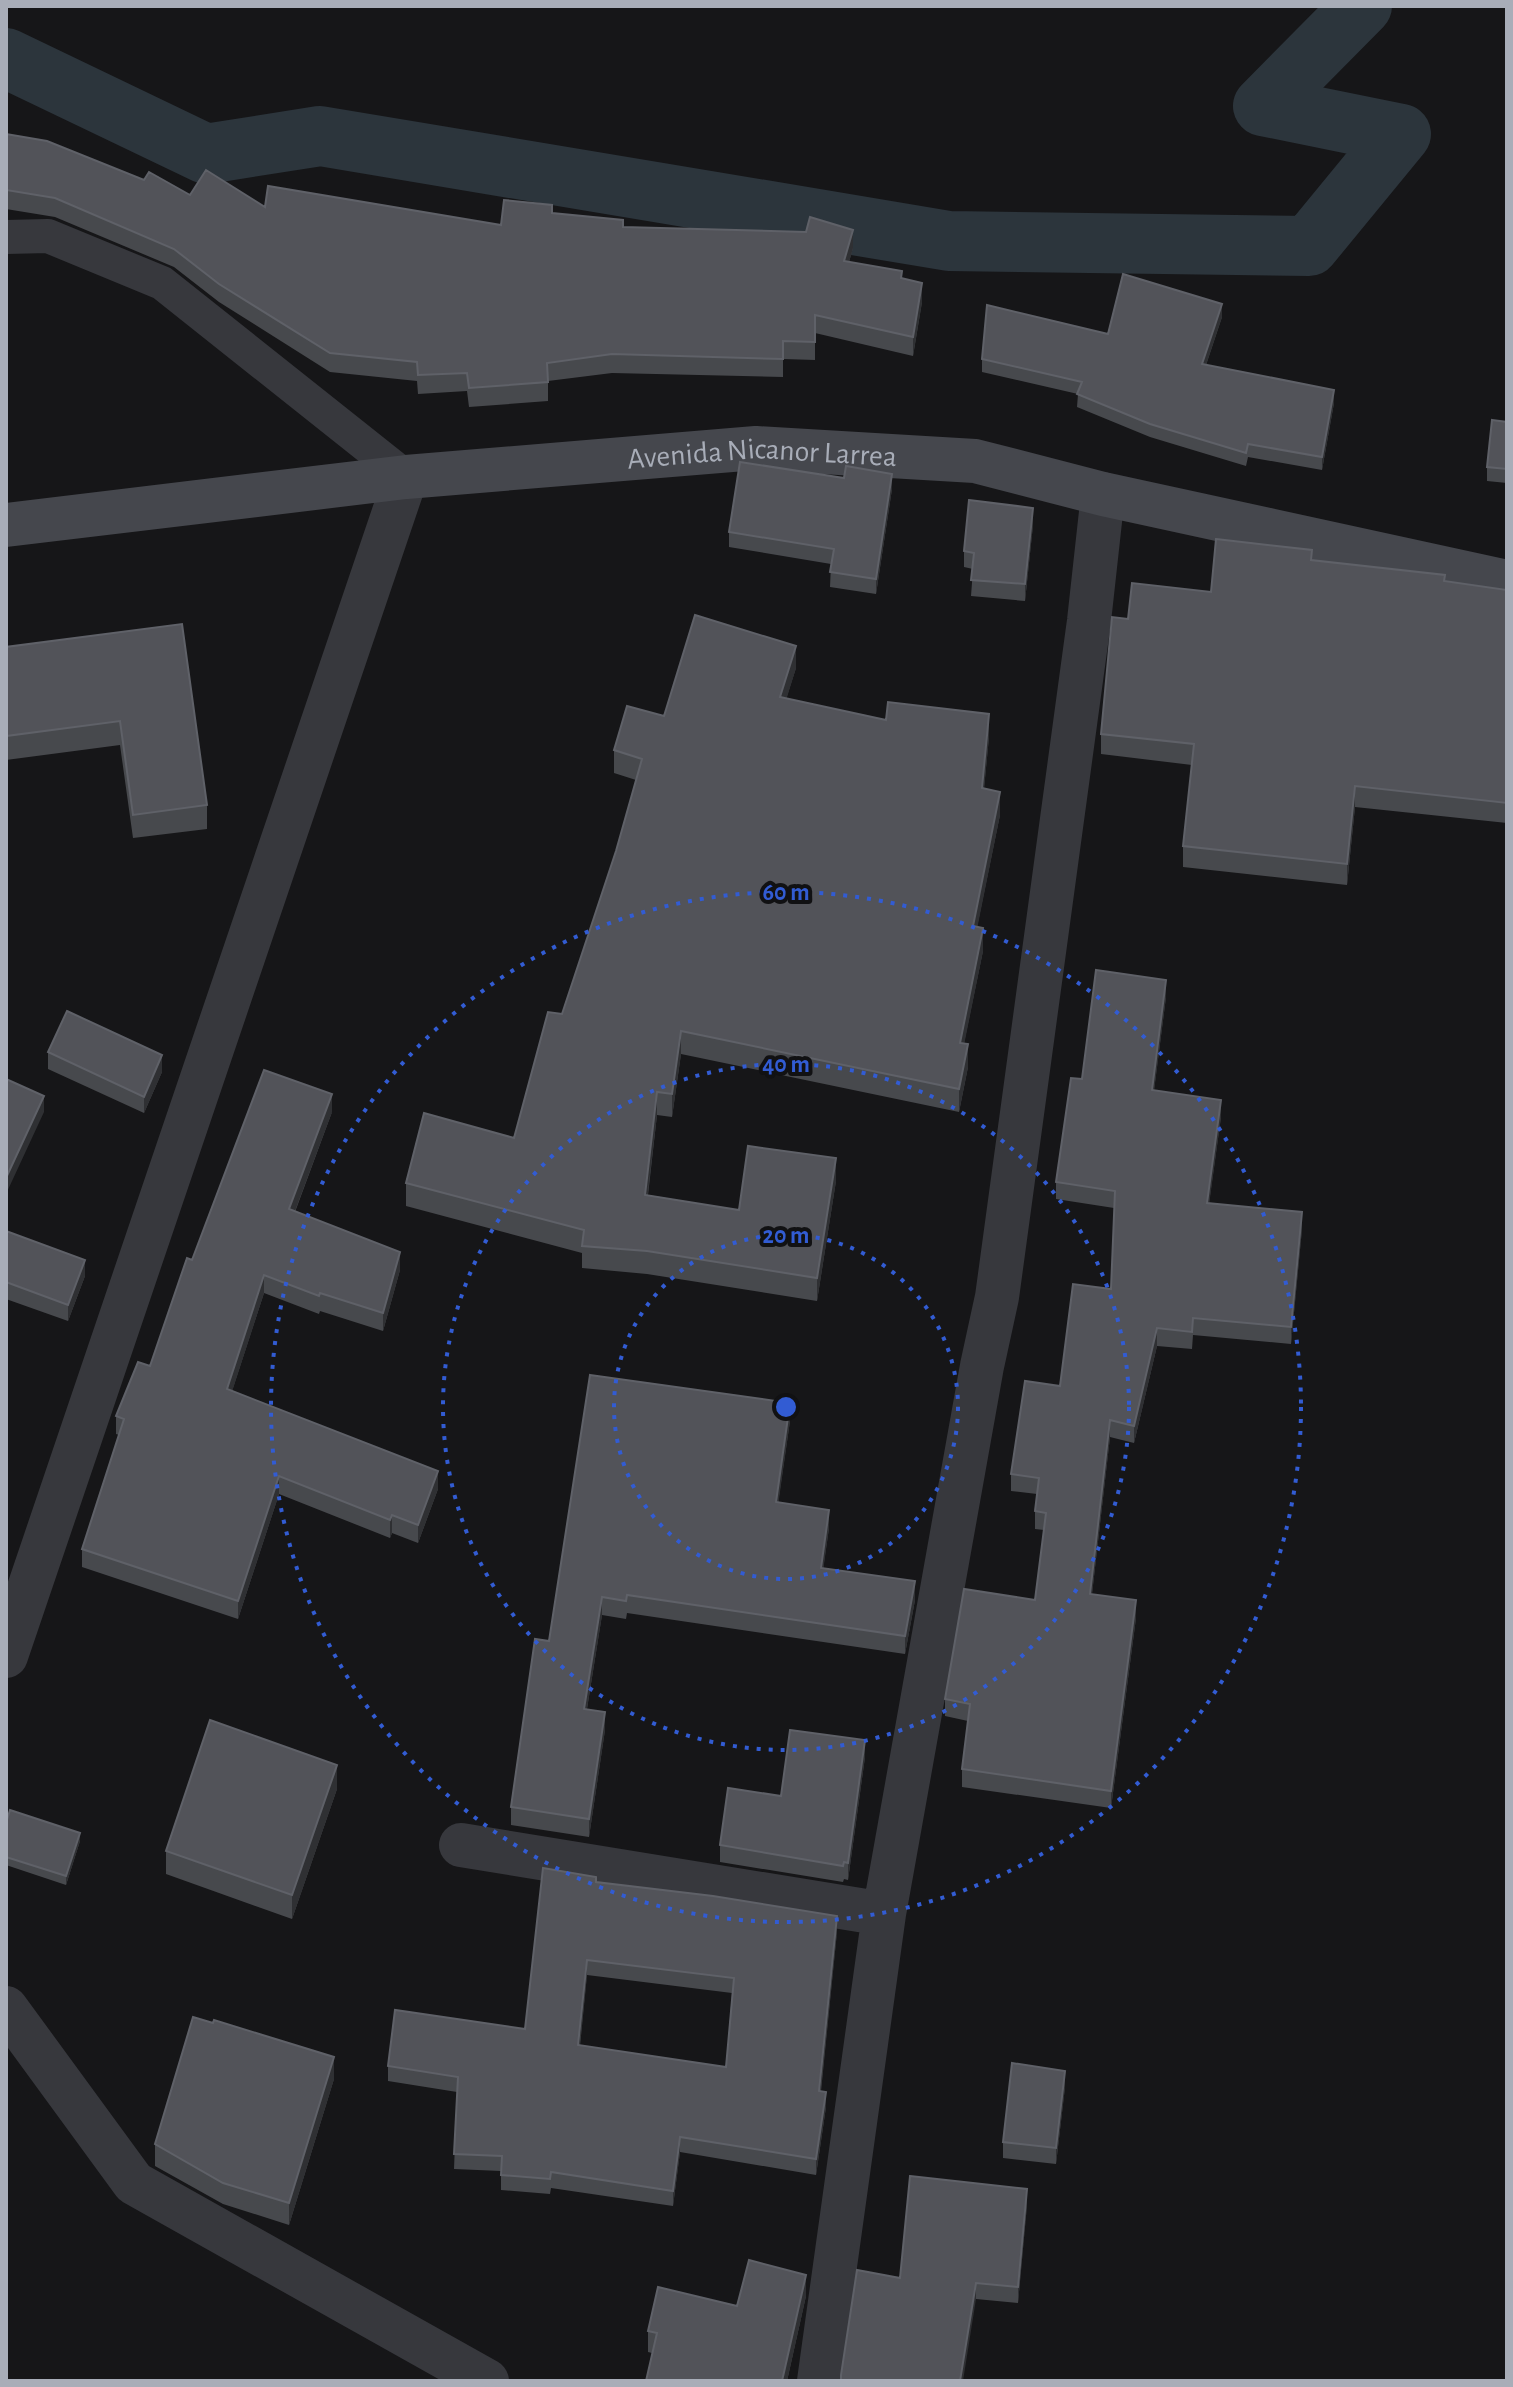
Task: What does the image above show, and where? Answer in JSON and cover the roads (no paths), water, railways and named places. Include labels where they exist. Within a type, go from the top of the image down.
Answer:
[{"type":"main road","name":"Avenida Nicanor Larrea","points":[[6,525],[406,477],[756,448],[975,461],[1103,494],[1507,582]]},
{"type":"street","points":[[9,1638],[406,477]]},
{"type":"street","points":[[819,2381],[884,1914],[997,1297],[1089,621],[1103,494]]},
{"type":"street","points":[[461,1845],[884,1914]]},
{"type":"street","points":[[6,2008],[134,2183],[487,2381]]},
{"type":"lane","points":[[6,237],[48,236],[162,283],[406,477]]},
{"type":"waterway","points":[[6,58],[206,154],[320,136],[949,241],[1309,246],[1401,134],[1263,106],[1362,6]]}]
